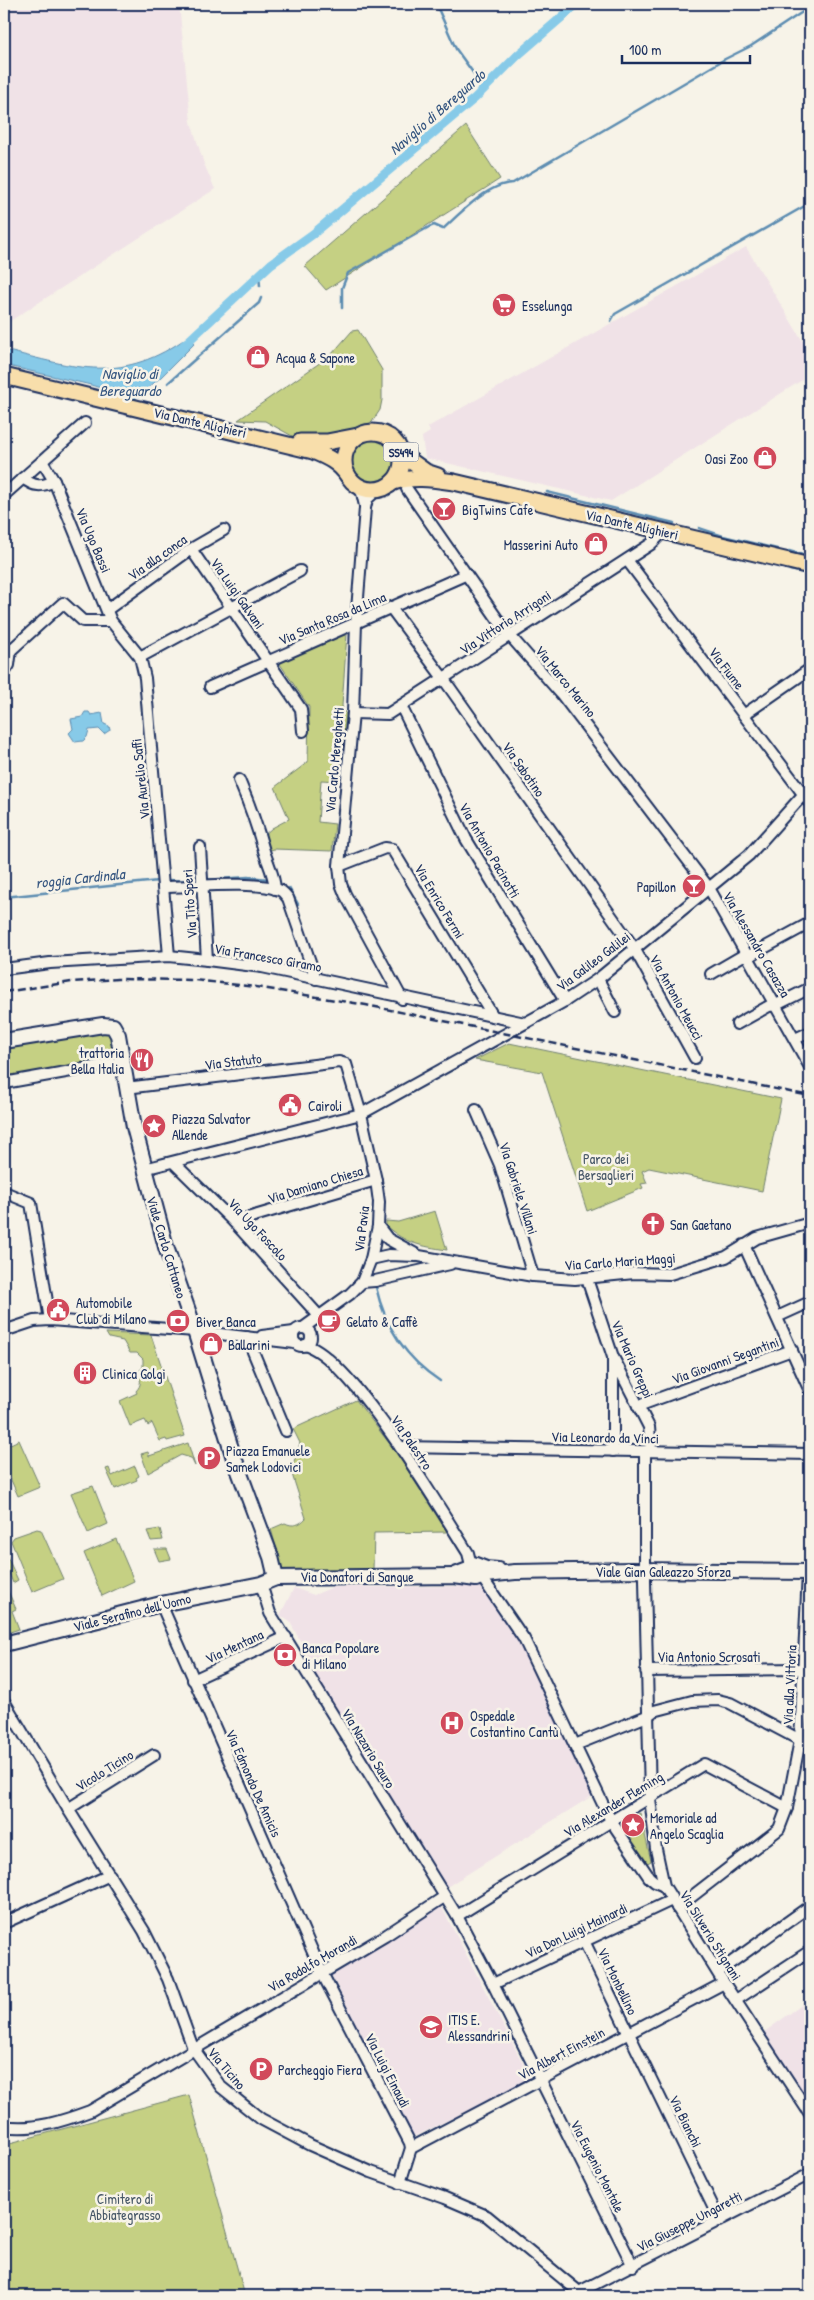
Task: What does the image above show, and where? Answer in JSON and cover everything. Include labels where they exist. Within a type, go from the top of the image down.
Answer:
[{"type":"main road","name":"Via Dante Alighieri","points":[[4,376],[313,450],[332,459],[342,467],[353,481]]},
{"type":"main road","name":"Via Dante Alighieri","points":[[279,441],[326,442],[374,432],[382,433],[395,442],[401,454]]},
{"type":"main road","points":[[358,436],[348,446],[344,462],[353,481],[365,489],[378,489]]},
{"type":"main road","name":"SS494","points":[[401,454],[426,472],[454,482]]},
{"type":"main road","name":"SS494","points":[[392,482],[399,474],[402,464],[401,454]]},
{"type":"main road","name":"SS494","points":[[378,489],[392,482],[407,478],[454,482]]},
{"type":"main road","name":"Via Dante Alighieri","points":[[454,482],[810,566]]},
{"type":"street","points":[[4,495],[85,423]]},
{"type":"street","name":"Via Ugo Bassi","points":[[42,461],[54,481],[108,609]]},
{"type":"street","points":[[23,478],[32,485],[46,485],[54,481]]},
{"type":"street","name":"Via Carlo Mereghetti","points":[[353,481],[362,493],[365,508]]},
{"type":"street","name":"Via Carlo Mereghetti","points":[[378,489],[367,499],[365,508],[356,623],[353,713],[339,866],[341,884],[345,894],[402,998]]},
{"type":"street","name":"Via Marco Marino","points":[[407,489],[464,574],[510,635],[562,695],[709,888]]},
{"type":"street","name":"Via alla conca","points":[[108,609],[191,548],[224,530]]},
{"type":"street","name":"Via Vittorio Arrigoni","points":[[353,713],[388,714],[628,560],[651,544],[663,532]]},
{"type":"street","name":"Via Luigi Galvani","points":[[191,548],[301,709],[303,732]]},
{"type":"street","name":"Via Fiume","points":[[628,560],[745,714],[808,790],[810,803]]},
{"type":"street","points":[[140,657],[300,571]]},
{"type":"street","name":"Via Santa Rosa da Lima","points":[[210,687],[464,574]]},
{"type":"street","points":[[4,673],[9,665],[11,650],[63,603],[83,621],[111,621]]},
{"type":"street","name":"Via Sabotino","points":[[391,608],[443,678],[634,948]]},
{"type":"street","name":"Via Aurelio Saffi","points":[[108,609],[111,621],[140,657],[145,678],[169,956]]},
{"type":"street","points":[[745,714],[810,669]]},
{"type":"street","name":"Via Antonio Pacinotti","points":[[401,706],[466,839],[565,1001]]},
{"type":"street","points":[[239,780],[260,832],[264,852],[274,877],[274,889]]},
{"type":"street","name":"Via Galileo Galilei","points":[[144,1169],[174,1163],[361,1114],[367,1108],[565,1001],[598,979],[749,855],[808,790]]},
{"type":"street","name":"Via Tito Speri","points":[[200,846],[207,960]]},
{"type":"street","name":"Via Enrico Fermi","points":[[339,866],[384,848],[392,849],[493,1016]]},
{"type":"street","points":[[163,887],[235,885],[282,891],[288,898],[316,979]]},
{"type":"street","name":"Via Alessandro Casazza","points":[[709,888],[810,1067]]},
{"type":"street","points":[[711,974],[742,956],[748,956],[810,923]]},
{"type":"street","name":"Via Antonio Meucci","points":[[634,948],[695,1058]]},
{"type":"street","name":"Via Francesco Giramo","points":[[4,969],[50,963],[169,956],[262,967],[525,1023]]},
{"type":"street","points":[[598,979],[615,1012]]},
{"type":"street","points":[[737,1024],[770,1006],[776,1005],[810,988]]},
{"type":"street","name":"Viale Carlo Cattaneo","points":[[4,1041],[103,1025],[114,1026],[118,1036],[126,1088],[144,1169],[166,1247],[195,1331],[233,1455],[271,1557],[276,1578]]},
{"type":"street","points":[[795,1039],[810,1032]]},
{"type":"street","points":[[4,1083],[122,1062]]},
{"type":"street","name":"Via Pavia","points":[[4,1331],[34,1321],[50,1320],[195,1331],[246,1337],[305,1336],[320,1317],[350,1294],[362,1282],[371,1260],[378,1226],[379,1202],[376,1180],[361,1114],[344,1062]]},
{"type":"street","name":"Via Statuto","points":[[126,1088],[344,1062]]},
{"type":"street","name":"Via Gabriele Villani","points":[[476,1110],[500,1165],[533,1276]]},
{"type":"street","name":"Via Ugo Foscolo","points":[[174,1163],[234,1222],[320,1317]]},
{"type":"street","name":"Via Damiano Chiesa","points":[[234,1222],[376,1180]]},
{"type":"street","points":[[4,1192],[31,1203],[50,1320]]},
{"type":"street","name":"Via Carlo Maria Maggi","points":[[371,1260],[389,1255],[419,1256],[533,1276],[587,1279],[634,1274],[670,1274],[726,1257],[757,1238],[810,1223]]},
{"type":"street","name":"Via Carlo Maria Maggi","points":[[378,1226],[388,1239],[419,1256]]},
{"type":"street","points":[[744,1245],[792,1350],[808,1378],[810,1391]]},
{"type":"street","name":"Via Carlo Maria Maggi","points":[[362,1282],[375,1281],[454,1263]]},
{"type":"street","name":"Via Mario Greppi","points":[[587,1279],[613,1357],[649,1427],[645,1570]]},
{"type":"street","points":[[777,1317],[810,1302]]},
{"type":"street","name":"Via Palestro","points":[[305,1336],[341,1371],[400,1447],[468,1553],[474,1571],[524,1639],[611,1822],[649,1877],[664,1886]]},
{"type":"street","points":[[246,1337],[286,1431]]},
{"type":"street","name":"Via Giovanni Segantini","points":[[638,1406],[792,1350]]},
{"type":"street","points":[[613,1357],[613,1451]]},
{"type":"street","name":"Via Leonardo da Vinci","points":[[400,1447],[810,1454]]},
{"type":"street","name":"Viale Gian Galeazzo Sforza","points":[[474,1571],[645,1570],[809,1572]]},
{"type":"street","name":"Via Silverio Stignani","points":[[645,1570],[650,1798],[656,1849],[664,1886],[724,1983],[810,2114]]},
{"type":"street","name":"Via Donatori di Sangue","points":[[261,1584],[276,1578],[454,1576],[474,1571]]},
{"type":"street","name":"Via alla Vittoria","points":[[787,1808],[800,1740],[809,1572]]},
{"type":"street","name":"Viale Serafino dell'Uomo","points":[[4,1644],[161,1604],[261,1584]]},
{"type":"street","name":"Via Nazario Sauro","points":[[261,1584],[270,1613],[457,1916],[493,1984]]},
{"type":"street","name":"Via Edmondo De Amicis","points":[[161,1604],[322,1973]]},
{"type":"street","name":"Via Mentana","points":[[193,1680],[286,1637]]},
{"type":"street","name":"Via Antonio Scrosati","points":[[646,1670],[803,1670]]},
{"type":"street","points":[[575,1745],[647,1716],[654,1711],[692,1701],[718,1700],[730,1702],[800,1740],[810,1743]]},
{"type":"street","name":"Via Ticino","points":[[4,1701],[157,1955],[193,2048],[221,2087],[261,2119],[323,2151],[487,2216],[582,2294]]},
{"type":"street","name":"Vicolo Ticino","points":[[68,1809],[154,1755]]},
{"type":"street","name":"Via Alexander Fleming","points":[[457,1916],[704,1764],[787,1808]]},
{"type":"street","name":"Via Don Luigi Mainardi","points":[[493,1984],[584,1941],[674,1904],[779,1829],[787,1808]]},
{"type":"street","points":[[4,1923],[110,1875]]},
{"type":"street","name":"Via Rodolfo Morandi","points":[[4,2126],[28,2127],[53,2123],[90,2111],[322,1973],[444,1897]]},
{"type":"street","points":[[718,1972],[810,1906]]},
{"type":"street","name":"Via Monbellino","points":[[584,1941],[628,2033]]},
{"type":"street","points":[[736,2000],[810,1950]]},
{"type":"street","name":"Via Luigi Einaudi","points":[[322,1973],[411,2148]]},
{"type":"street","name":"Via Albert Einstein","points":[[411,2148],[724,1983]]},
{"type":"street","name":"Via Eugenio Montale","points":[[493,1984],[633,2266]]},
{"type":"street","name":"Via Bianchi","points":[[628,2033],[720,2221]]},
{"type":"street","points":[[400,2183],[411,2148]]},
{"type":"street","name":"Via Giuseppe Ungaretti","points":[[582,2294],[810,2174]]},
{"type":"shaded area","points":[[4,4],[179,4],[191,122],[204,164],[215,189],[4,325]]},
{"type":"shaded area","points":[[746,247],[810,353],[810,375],[611,501],[425,458],[422,437],[430,432],[428,427]]},
{"type":"shaded area","name":"Ospedale Costantino Cantù","points":[[484,1586],[521,1640],[592,1796],[445,1888],[301,1651],[304,1648],[290,1622],[280,1615],[294,1588],[314,1595],[333,1587]]},
{"type":"shaded area","name":"ITIS E. Alessandrini","points":[[438,1908],[442,1908],[530,2077],[529,2080],[416,2136],[412,2134],[332,1976],[333,1972]]},
{"type":"shaded area","points":[[810,1999],[810,2103],[763,2033]]},
{"type":"green space","points":[[466,126],[500,179],[326,290],[305,266]]},
{"type":"green space","points":[[358,330],[382,370],[382,400],[380,410],[372,422],[356,430],[332,437],[294,437],[265,421],[238,420],[331,355],[352,331]]},
{"type":"green space","points":[[373,436],[386,440],[392,446],[396,459],[392,472],[386,478],[373,482],[360,478],[354,472],[350,459],[354,446],[360,440]]},
{"type":"green space","points":[[347,633],[342,706],[346,715],[339,781],[321,780],[318,822],[335,824],[332,851],[274,849],[267,851],[263,836],[272,828],[289,819],[275,787],[308,762],[309,707],[280,664],[284,659]]},
{"type":"green space","points":[[103,1030],[112,1037],[116,1055],[114,1059],[4,1078],[4,1046]]},
{"type":"green space","name":"Parco dei Bersaglieri","points":[[509,1043],[781,1099],[762,1191],[649,1168],[642,1171],[647,1183],[641,1184],[643,1188],[587,1211],[542,1072],[475,1060]]},
{"type":"green space","points":[[435,1211],[447,1250],[414,1243],[400,1237],[386,1226],[386,1221],[398,1222]]},
{"type":"green space","points":[[106,1333],[151,1335],[185,1436],[160,1441],[152,1423],[148,1426],[145,1420],[130,1426],[120,1401],[137,1393],[140,1382],[138,1372],[143,1367],[143,1359],[137,1353],[130,1353],[123,1341],[109,1338]]},
{"type":"green space","points":[[356,1400],[396,1452],[447,1532],[374,1533],[373,1570],[283,1572],[271,1529],[285,1523],[296,1525],[306,1518],[291,1471],[300,1443],[293,1429]]},
{"type":"green space","points":[[19,1440],[40,1487],[18,1496],[4,1464],[4,1447]]},
{"type":"green space","points":[[188,1443],[195,1466],[191,1458],[181,1455],[148,1473],[141,1454],[148,1452],[149,1456]]},
{"type":"green space","points":[[135,1466],[139,1476],[136,1478],[137,1480],[115,1489],[106,1469],[109,1468],[112,1476]]},
{"type":"green space","points":[[93,1486],[108,1524],[88,1533],[71,1493]]},
{"type":"green space","points":[[37,1529],[41,1530],[63,1579],[32,1592],[11,1541],[14,1537]]},
{"type":"green space","points":[[160,1529],[163,1540],[151,1541],[147,1531]]},
{"type":"green space","points":[[116,1539],[134,1581],[102,1596],[84,1553]]},
{"type":"green space","points":[[154,1549],[167,1549],[171,1559],[159,1561]]},
{"type":"green space","points":[[4,1550],[18,1580],[13,1583],[4,1561]]},
{"type":"green space","points":[[4,1582],[16,1609],[12,1611],[19,1629],[4,1634]]},
{"type":"green space","points":[[640,1813],[651,1861],[644,1865],[619,1826]]},
{"type":"green space","name":"Cimitero di Abbiategrasso","points":[[189,2095],[245,2296],[4,2296],[4,2137],[8,2136],[10,2143]]},
{"type":"water","name":"Naviglio di Bereguardo","points":[[189,336],[195,343],[161,377],[134,400],[114,396],[107,390],[91,385],[4,365],[4,350],[77,366],[120,367],[142,361],[165,351]]},
{"type":"water","points":[[85,712],[89,712],[91,715],[102,713],[104,724],[109,726],[110,730],[104,734],[99,729],[89,730],[87,737],[83,741],[75,742],[69,733],[73,729],[71,719],[82,717]]},
{"type":"waterway","points":[[436,4],[456,49],[474,74]]},
{"type":"waterway","name":"Naviglio di Bereguardo","points":[[182,347],[271,264],[313,234],[475,98],[518,55],[577,4]]},
{"type":"waterway","points":[[342,308],[342,288],[348,273],[429,227],[434,225],[443,229],[466,207],[485,193],[504,184],[513,183],[725,59],[751,46],[810,7]]},
{"type":"waterway","points":[[611,321],[615,314],[810,203]]},
{"type":"waterway","points":[[259,275],[260,286]]},
{"type":"waterway","points":[[168,383],[259,303],[261,298]]},
{"type":"waterway","points":[[547,492],[674,523]]},
{"type":"waterway","points":[[699,528],[777,549]]},
{"type":"waterway","points":[[789,551],[810,557]]},
{"type":"waterway","points":[[726,554],[773,565]]},
{"type":"waterway","points":[[790,570],[810,574]]},
{"type":"waterway","name":"roggia Cardinala","points":[[205,880],[248,877],[269,879]]},
{"type":"waterway","name":"roggia Cardinala","points":[[166,880],[198,881]]},
{"type":"waterway","name":"roggia Cardinala","points":[[4,897],[158,881]]},
{"type":"waterway","name":"roggia Cardinala","points":[[289,888],[298,904]]},
{"type":"waterway","name":"roggia Cardinala","points":[[376,1287],[385,1315],[398,1340],[416,1362],[440,1381]]},
{"type":"railway","points":[[4,992],[72,982],[117,979],[194,980],[256,987],[366,1005],[810,1096]]},
{"type":"place","name":"Esselunga","points":[[504,305]]},
{"type":"place","name":"Acqua & Sapone","points":[[258,357]]},
{"type":"place","name":"Oasi Zoo","points":[[765,458]]},
{"type":"place","name":"BigTwins Cafe","points":[[444,509]]},
{"type":"place","name":"Masserini Auto","points":[[596,544]]},
{"type":"place","name":"Papillon","points":[[694,886]]},
{"type":"place","name":"trattoria Bella Italia","points":[[142,1060]]},
{"type":"place","name":"Cairoli","points":[[290,1105]]},
{"type":"place","name":"Piazza Salvator Allende","points":[[154,1126]]},
{"type":"place","name":"San Gaetano","points":[[653,1224]]},
{"type":"place","name":"Automobile Club di Milano","points":[[58,1310]]},
{"type":"place","name":"Biver Banca","points":[[178,1321]]},
{"type":"place","name":"Gelato & Caffè","points":[[329,1321]]},
{"type":"place","name":"Ballarini","points":[[211,1344]]},
{"type":"place","name":"Clinica Golgi","points":[[85,1373]]},
{"type":"place","name":"Piazza Emanuele Samek Lodovici","points":[[209,1458]]},
{"type":"place","name":"Banca Popolare di Milano","points":[[285,1655]]},
{"type":"place","name":"Ospedale Costantino Cantù","points":[[452,1723]]},
{"type":"place","name":"Memoriale ad Angelo Scaglia","points":[[633,1825]]},
{"type":"place","name":"ITIS E. Alessandrini","points":[[431,2027]]},
{"type":"place","name":"Parcheggio Fiera","points":[[261,2069]]}]
